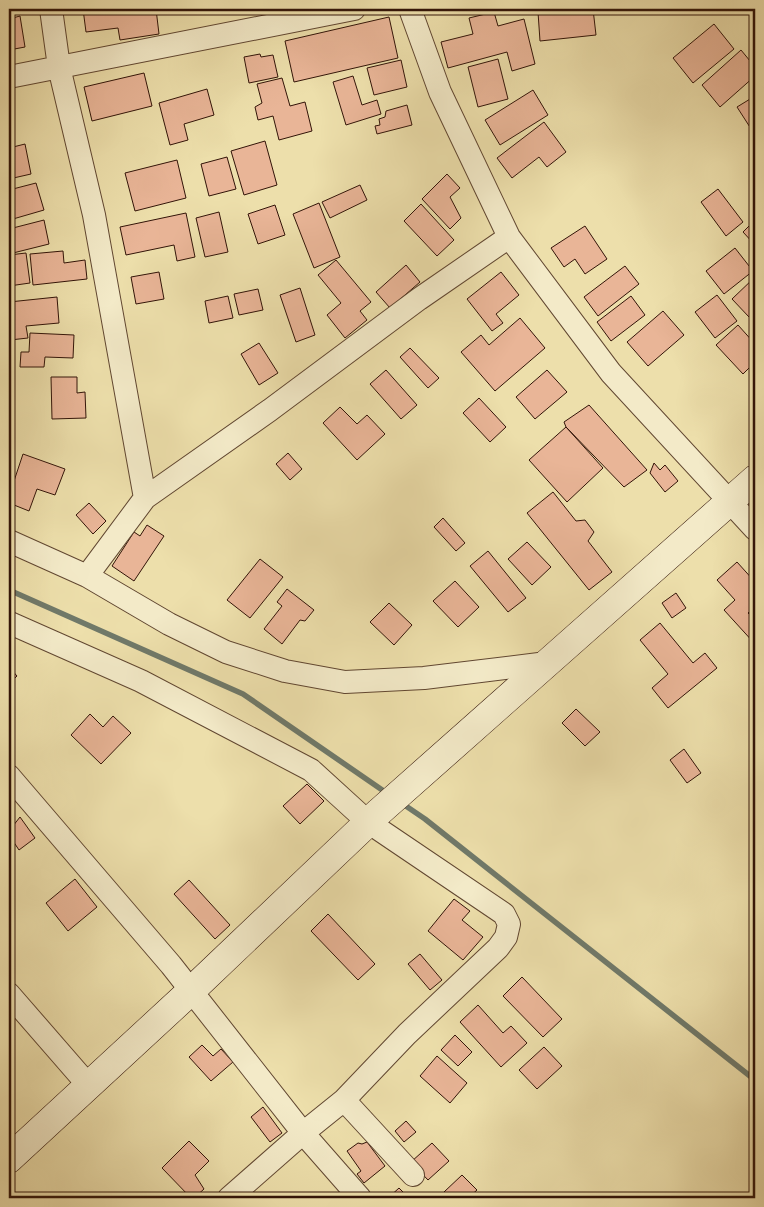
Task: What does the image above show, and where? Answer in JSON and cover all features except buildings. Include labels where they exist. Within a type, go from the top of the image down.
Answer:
[{"type":"street","points":[[51,9],[59,67],[94,215],[145,498]]},
{"type":"street","points":[[9,77],[354,9]]},
{"type":"street","points":[[410,9],[440,92],[509,237],[611,373],[755,529]]},
{"type":"street","points":[[87,576],[145,498],[278,404],[418,299],[509,237]]},
{"type":"street","points":[[9,1159],[192,990],[373,817],[755,479]]},
{"type":"street","points":[[9,540],[87,576],[169,624],[226,652],[285,671],[346,682],[424,678],[547,663]]},
{"type":"street","points":[[9,623],[141,681],[311,770],[504,914],[509,924],[506,937],[498,948],[407,1034],[344,1100],[229,1198]]},
{"type":"street","points":[[11,783],[192,990],[303,1133],[360,1198]]},
{"type":"street","points":[[9,994],[89,1086]]},
{"type":"street","points":[[344,1100],[413,1174]]},
{"type":"waterway","points":[[9,590],[243,694],[388,794]]},
{"type":"waterway","points":[[400,802],[425,819],[755,1080]]}]
